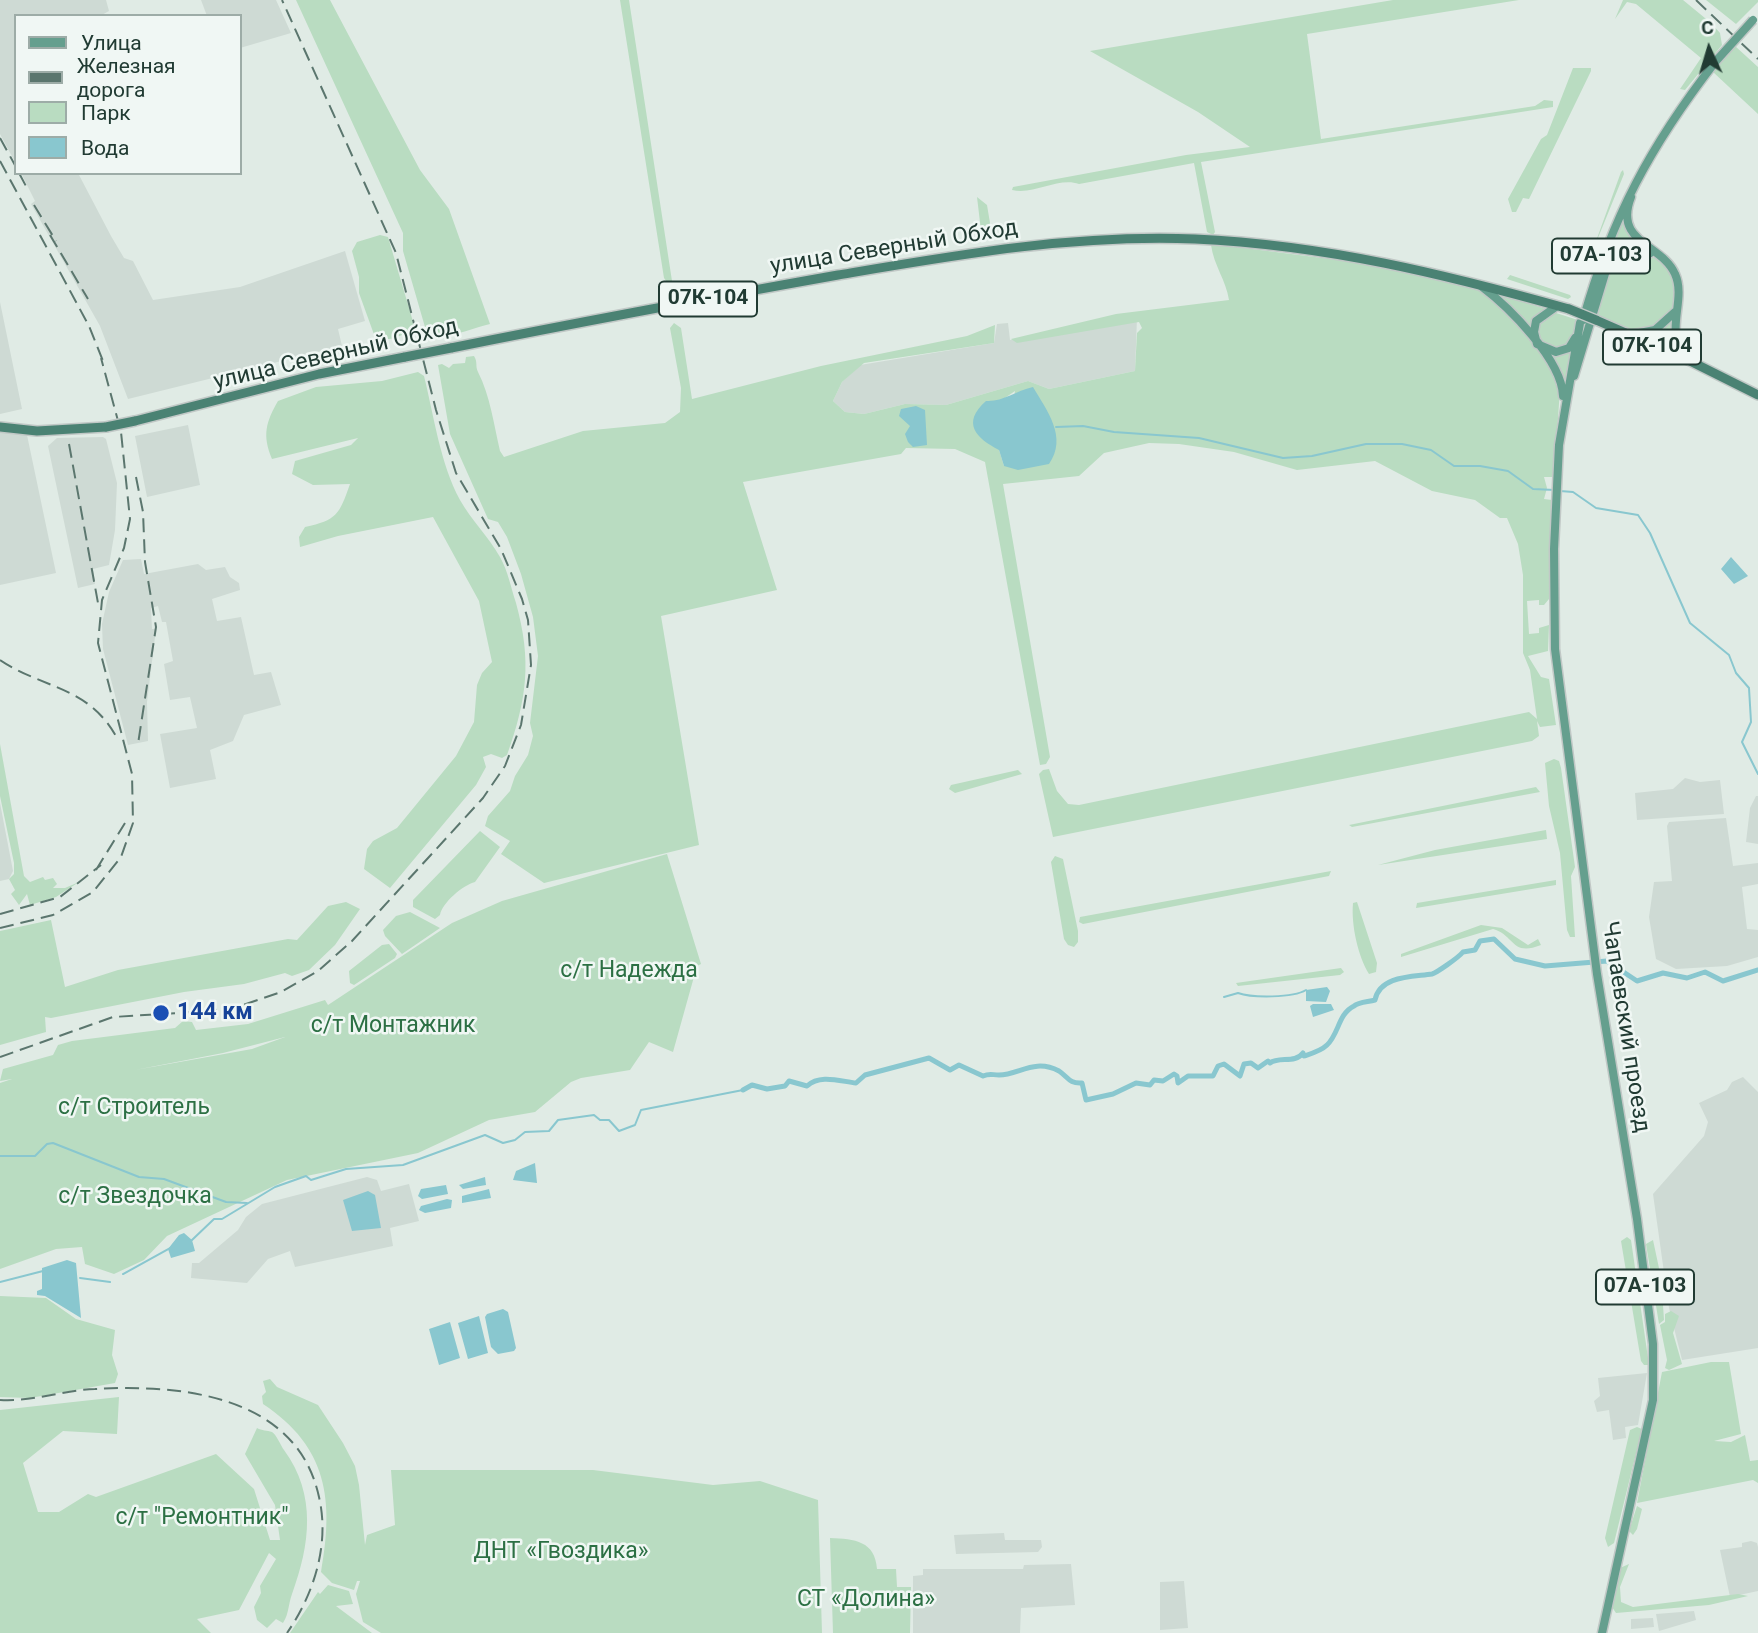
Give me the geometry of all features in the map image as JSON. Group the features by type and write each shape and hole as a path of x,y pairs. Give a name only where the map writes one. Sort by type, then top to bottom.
{"highway":[{"name":"улица Северный Обход","path":"0,427 37,431 106,427 319,374 405,357 823,278 1037,244 1163,239 1264,244 1379,260 1469,281 1489,289"},
{"name":"07К-104","path":"1489,289 1555,307 1629,335 1758,395"}],"main road":[{"name":"07А-103","path":"1580,323 1601,251 1635,176 1678,106 1756,18"},
{"name":"07А-103","path":"1557,480 1582,322 1602,253 1637,176 1662,135 1716,61"},
{"path":"1662,135 1634,190 1628,216 1630,228 1638,242 1662,258 1677,278 1675,327 1679,346 1687,356 1709,370"},
{"path":"1569,392 1607,267 1619,256 1635,251 1662,258"},
{"path":"1489,289 1537,344 1558,373 1563,386 1559,445"},
{"path":"1629,335 1648,333 1660,327 1677,306"},
{"path":"1555,307 1536,321 1534,332 1537,344 1552,352 1565,350 1574,340 1580,323"},
{"name":"Чапаевский проезд","path":"1580,323 1559,445 1553,606 1557,675 1593,948 1637,1219 1655,1372 1653,1400 1602,1633"}],"shaded area":[{"path":"0,0 106,0 109,11 104,14 14,14 14,160 0,134"},
{"path":"201,0 276,0 291,33 242,47 242,14 206,14"},
{"path":"22,175 79,175 124,258 133,261 153,300 240,287 345,251 365,321 338,329 342,346 128,399 100,326 31,204 35,201"},
{"path":"0,302 22,409 0,414"},
{"path":"1137,318 1135,371 1049,389 1028,381 946,405 905,404 864,414 845,412 833,401 842,382 860,365 994,343 997,324 1008,323 1010,340"},
{"path":"188,425 200,485 147,497 135,436"},
{"path":"0,431 27,435 56,573 0,585"},
{"path":"57,438 106,439 117,483 115,530 109,565 93,569 95,584 78,588 48,446"},
{"path":"141,559 144,574 198,564 206,570 225,567 230,577 239,583 240,590 212,599 217,621 241,617 254,675 271,672 281,705 244,715 233,741 210,750 216,779 170,788 160,734 197,728 190,697 170,700 164,664 173,661 166,622 162,622 158,606 151,608 152,629 156,629 147,702 148,741 128,745 103,649 102,624 109,592 123,560"},
{"path":"1685,778 1700,782 1720,780 1724,814 1637,820 1635,793 1673,789"},
{"path":"1756,796 1758,844 1746,842 1750,808"},
{"path":"0,803 13,871 9,879 0,881"},
{"path":"1726,818 1733,866 1758,863 1758,884 1742,887 1747,929 1758,930 1758,957 1727,966 1676,969 1656,959 1649,917 1654,882 1672,881 1667,826 1669,822"},
{"path":"1743,1077 1758,1092 1758,1348 1682,1360 1669,1308 1653,1194 1704,1136 1708,1122 1699,1103 1727,1090 1732,1082"},
{"path":"367,1177 377,1180 381,1191 409,1184 419,1221 390,1228 393,1246 295,1267 290,1251 268,1259 247,1283 191,1278 192,1263 199,1263 238,1230 246,1217 262,1204"},
{"path":"1647,1373 1638,1425 1625,1427 1626,1438 1613,1440 1609,1410 1597,1412 1594,1401 1600,1396 1598,1378"},
{"path":"1004,1533 1005,1540 1041,1540 1042,1547 1038,1552 956,1554 954,1535"},
{"path":"1742,1543 1757,1543 1758,1547 1758,1591 1730,1597 1720,1550 1742,1547"},
{"path":"1071,1564 1075,1605 1021,1608 1020,1633 913,1633 913,1576 923,1575 923,1569 1023,1569 1024,1565"},
{"path":"1184,1581 1188,1628 1160,1630 1160,1582"},
{"path":"1694,1611 1696,1620 1659,1631 1656,1614"},
{"path":"1653,1618 1654,1627 1631,1629 1631,1619"}],"green space":[{"path":"296,0 330,0 420,170 449,209 490,324 451,335 427,334 403,251 403,233"},
{"path":"620,0 629,0 672,281 669,285 664,278"},
{"path":"1393,0 1519,0 1307,34 1321,139 1535,106 1544,100 1553,101 1553,107 1201,162 1215,232 1213,235 1207,232 1194,163 1079,184 1071,182 1029,190 1012,190 1013,187 1186,155 1250,147 1198,112 1090,51"},
{"path":"1623,0 1683,0 1720,33 1722,45 1685,90 1680,89 1701,58 1636,4 1627,2 1615,19"},
{"path":"1706,0 1758,0 1758,2 1736,24"},
{"path":"1735,46 1758,67 1758,114 1713,72"},
{"path":"1573,68 1591,68 1591,71 1529,199 1523,198 1516,212 1512,212 1508,199 1541,139 1547,135"},
{"path":"1623,170 1624,174 1591,255 1621,172"},
{"path":"1630,193 1627,220 1648,250 1611,259 1572,379 1584,322"},
{"path":"977,197 987,205 991,229 987,238 982,239"},
{"path":"380,235 388,237 414,325 397,337 376,340 359,293 359,277 352,251 357,242"},
{"path":"1211,245 1377,265 1478,290 1518,324 1553,368 1560,389 1554,477 1544,477 1547,488 1544,499 1552,500 1549,599 1544,605 1539,605 1539,600 1527,601 1529,634 1539,633 1539,628 1549,625 1548,651 1528,656 1541,677 1549,679 1556,725 1540,727 1537,721 1539,736 1532,741 1053,837 1039,774 1043,770 1049,769 1057,791 1068,804 1079,805 1529,712 1537,719 1530,670 1523,653 1523,575 1518,544 1507,518 1500,518 1475,500 1432,491 1375,461 1297,470 1234,452 1179,444 1149,443 1104,453 1079,476 1003,484 1050,757 1046,764 1040,765 985,462 955,449 906,448 901,454 743,482 777,590 661,616 699,845 544,883 501,854 510,841 485,826 488,816 510,791 515,776 528,755 533,736 530,723 538,656 533,617 507,537 498,522 488,519 450,434 438,365 449,368 453,364 465,363 466,357 474,356 489,400 500,451 504,457 583,431 665,423 680,412 681,388 670,328 674,323 681,328 692,399 821,366 967,336 995,325 994,343 864,363 842,382 833,401 845,412 864,414 905,404 946,405 1028,381 1049,389 1135,371 1137,333 1142,328 1139,322 1017,343 1011,339 1116,314 1229,300","holes":["1015,391 1004,466 999,450 999,402"]},
{"path":"1627,254 1657,258 1668,269 1673,281 1674,309 1663,319 1644,328 1627,328 1593,315 1609,268"},
{"path":"1510,275 1571,297 1568,299 1507,279"},
{"path":"1496,293 1546,309 1535,318 1531,334"},
{"path":"1553,312 1578,320 1572,342 1560,350 1539,342 1537,323"},
{"path":"1672,319 1683,355 1641,337"},
{"path":"1574,344 1564,401 1545,353"},
{"path":"418,372 424,376 442,455 453,486 464,507 503,562 521,624 525,680 519,716 507,755 502,758 491,754 483,757 486,767 476,785 390,888 364,869 367,849 373,841 397,828 456,756 474,722 477,685 482,673 492,662 479,601 433,517 338,536 300,547 299,537 305,527 324,522 335,514 343,503 350,484 313,485 292,474 295,461 351,445 358,438 272,459 266,436 268,422 278,401 316,387 382,381"},
{"path":"0,744 24,876 30,882 43,877 45,880 53,878 57,884 53,888 65,888 79,882 56,897 30,905 27,894 19,905 11,894 15,890 9,879 14,874 14,863 0,796"},
{"path":"1554,759 1559,761 1561,768 1575,867 1571,876 1575,937 1570,937 1567,930 1560,853 1549,806 1545,763"},
{"path":"1018,770 1022,774 955,793 949,789 951,785"},
{"path":"1536,787 1540,792 1352,827 1349,825"},
{"path":"1546,830 1547,839 1378,865 1435,850"},
{"path":"480,831 500,847 475,882 454,895 435,919 413,907 413,900"},
{"path":"667,854 701,964 697,966 673,1052 649,1042 630,1070 571,1082 535,1112 489,1120 418,1153 287,1180 167,1236 144,1260 114,1274 85,1264 82,1247 56,1249 0,1269 0,1083 12,1079 0,1081 3,1069 53,1055 58,1045 72,1041 175,1028 183,1021 192,1022 196,1030 248,1024 325,1000 328,1005 452,923 502,901","holes":["285,1037 252,1049 135,1070 223,1053"]},
{"path":"1055,856 1063,859 1078,931 1078,942 1074,947 1068,945 1064,939 1051,862"},
{"path":"1331,871 1329,876 1083,924 1079,922 1080,917"},
{"path":"1556,880 1556,885 1416,908 1417,903"},
{"path":"346,902 360,909 335,945 309,970 292,976 285,973 244,984 45,1017 46,1032 0,1045 0,931 51,920 65,987 118,970 288,939 297,940 328,906"},
{"path":"1357,902 1377,963 1376,972 1369,974 1354,930 1353,903"},
{"path":"410,912 440,928 402,954 385,936 383,930 396,916"},
{"path":"1481,925 1502,928 1528,945 1538,939 1541,945 1531,948 1518,947 1493,929 1401,957 1401,954"},
{"path":"389,944 397,954 395,958 354,985 350,983 349,971 382,945"},
{"path":"1341,968 1344,972 1340,975 1238,986 1236,983"},
{"path":"1627,1237 1631,1240 1649,1365 1644,1365 1641,1361 1621,1241"},
{"path":"1653,1240 1666,1301 1663,1305 1664,1320 1659,1324 1646,1244"},
{"path":"0,1296 46,1298 76,1319 115,1330 112,1355 118,1374 115,1383 30,1398 0,1397"},
{"path":"1671,1311 1679,1316 1673,1333 1682,1364 1669,1370 1665,1368 1667,1360 1660,1325 1665,1322 1665,1314"},
{"path":"1711,1362 1729,1362 1741,1434 1714,1441 1731,1442 1745,1435 1750,1461 1758,1460 1758,1483 1753,1480 1637,1503 1662,1372"},
{"name":"ДНТ «Гвоздика»","path":"270,1379 277,1387 318,1405 343,1443 355,1466 365,1545 367,1535 395,1525 391,1470 593,1470 713,1485 760,1481 818,1500 822,1633 381,1633 363,1622 356,1594 360,1581 357,1581 354,1590 332,1583 321,1572 327,1522 326,1499 321,1478 313,1457 301,1438 263,1404 262,1396 266,1392 263,1381"},
{"name":"с/т \"Ремонтник\"","path":"119,1397 117,1434 63,1431 23,1463 38,1512 59,1512 88,1494 96,1497 216,1454 254,1489 270,1540 280,1540 275,1505 245,1454 257,1428 272,1432 295,1467 306,1502 303,1557 283,1623 276,1619 267,1628 257,1620 254,1607 261,1593 260,1586 276,1559 269,1553 239,1610 197,1619 211,1633 0,1633 0,1410"},
{"path":"1637,1427 1642,1429 1614,1543 1608,1547 1605,1538 1630,1430"},
{"path":"1637,1506 1642,1509 1633,1535 1629,1531"},
{"name":"СТ «Долина»","path":"830,1538 862,1543 872,1552 877,1569 896,1569 897,1587 911,1587 910,1633 833,1633"},
{"path":"1629,1564 1620,1587 1621,1602 1633,1607 1738,1594 1748,1596 1709,1605 1616,1613 1612,1607 1620,1568"},
{"path":"328,1585 349,1591 353,1604 336,1606 372,1633 290,1633 318,1592 320,1594"}],"water":[{"path":"1033,387 1053,424 1056,444 1049,464 1018,470 1004,466 999,450 978,435 974,429 974,416 986,401 998,400"},
{"path":"916,406 925,410 927,445 913,447 905,434 910,426 899,416 901,409"},
{"path":"1731,557 1748,576 1734,584 1721,569"},
{"path":"1327,987 1330,991 1326,1002 1306,1001 1306,990"},
{"path":"1331,1004 1334,1010 1313,1017 1310,1006"},
{"path":"535,1163 537,1183 513,1180 516,1171"},
{"path":"485,1177 486,1185 463,1189 459,1185"},
{"path":"446,1185 448,1194 422,1199 418,1196 421,1189"},
{"path":"489,1189 491,1198 462,1203 462,1196"},
{"path":"368,1191 375,1195 381,1228 352,1231 343,1200"},
{"path":"452,1200 451,1208 425,1213 419,1210 421,1206"},
{"path":"184,1233 192,1240 195,1251 171,1258 168,1249 179,1235"},
{"path":"67,1260 76,1263 81,1318 45,1296 37,1295 37,1291 42,1289 42,1268"},
{"path":"503,1309 508,1312 516,1348 514,1351 498,1354 491,1347 485,1317"},
{"path":"479,1316 488,1353 468,1359 458,1323"},
{"path":"450,1322 460,1358 439,1365 429,1329"}],"waterway":[{"path":"1056,427 1083,426 1114,432 1199,438 1283,458 1312,456 1366,444 1402,444 1431,450 1454,466 1480,466 1508,471 1533,489 1555,490"},
{"path":"1560,491 1573,492 1596,508 1638,515 1650,533 1690,623 1729,655 1736,673 1749,688 1751,722 1742,742 1758,774"},
{"path":"743,1090 752,1085 767,1089 785,1086 789,1081 807,1086 824,1079 856,1083 865,1075 929,1058 950,1070 959,1065 983,1076 1034,1067 1050,1067 1071,1081 1082,1083 1086,1100 1113,1094 1136,1083 1150,1085 1154,1080 1163,1081 1174,1074 1178,1083 1188,1076 1213,1076 1218,1066 1224,1064 1240,1076 1244,1064 1251,1063 1258,1068 1268,1061 1270,1063 1296,1058 1303,1053 1304,1056 1322,1049 1331,1040 1345,1014 1358,1004 1375,1000 1383,986 1407,977 1432,974 1463,952 1475,950 1480,941 1494,939 1515,959 1545,966 1607,961 1637,981 1663,973 1687,978 1705,972 1723,981 1758,970"},
{"path":"1224,997 1238,993 1282,996 1306,990"},
{"path":"192,1240 214,1219 222,1219 275,1187 306,1176 311,1180 346,1169 403,1165 485,1135 503,1143 515,1140 525,1132 549,1131 558,1120 594,1115 600,1120 609,1120 619,1131 635,1125 641,1110 743,1090"},
{"path":"0,1156 35,1156 47,1144 53,1143 139,1177 164,1179 226,1202 247,1203"},
{"path":"123,1274 170,1248"},
{"path":"0,1282 43,1271"},
{"path":"80,1278 110,1282"}],"railway":[{"path":"0,1057 113,1017 211,1011 246,1004 281,992 318,971 352,941 483,798 505,766 521,725 531,665 528,620 522,599 501,549 456,473 436,410 396,253 282,0"},
{"path":"1696,0 1758,59"},
{"path":"0,138 14,163"},
{"path":"0,161 89,326 105,366"},
{"path":"20,175 27,188"},
{"path":"34,205 56,241"},
{"path":"50,235 88,299"},
{"path":"0,928 53,915 93,892 121,857 133,823 132,774 98,643 102,600 124,548 130,519 121,432 101,358"},
{"path":"69,444 98,603"},
{"path":"136,477 143,512 145,562 156,627 138,744"},
{"path":"0,660 79,698 106,721 117,738"},
{"path":"96,870 125,823"},
{"path":"0,914 60,897 101,865"},
{"path":"0,1400 95,1389 163,1389 198,1394 231,1403 261,1417 287,1436 307,1463 319,1497 322,1515 321,1550 312,1585 287,1633"}],"place":[{"name":"144 км","path":"161,1013"}],"park label":[{"name":"с/т Надежда","path":"629,971"},
{"name":"с/т Монтажник","path":"393,1026"},
{"name":"с/т Строитель","path":"134,1108"},
{"name":"с/т Звездочка","path":"135,1197"}]}
